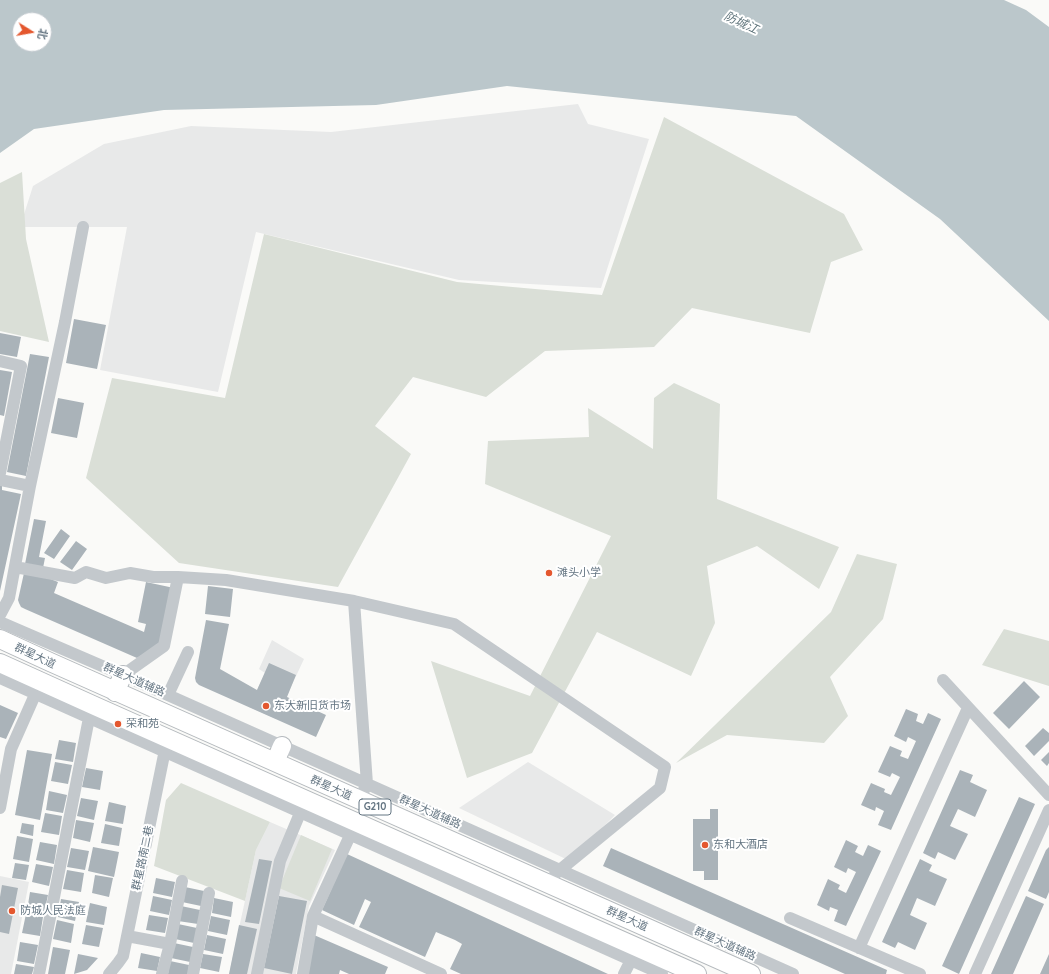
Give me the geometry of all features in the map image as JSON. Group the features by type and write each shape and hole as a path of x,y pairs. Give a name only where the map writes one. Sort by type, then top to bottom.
{"highway":[{"name":"群星大道","path":"0,639 115,692 751,974"},
{"path":"38,688 50,662"},
{"name":"群星大道","path":"0,663 38,688 634,954 698,974"},
{"path":"115,692 123,675"},
{"path":"275,762 282,746"}],"street":[{"path":"0,615 9,598 30,486 65,322 83,227"},
{"path":"0,362 20,366 5,422 0,473"},
{"path":"0,480 30,486"},
{"path":"15,567 75,578 86,572 106,578 130,572 152,576 226,580 354,601 454,624 665,767 660,788 545,882"},
{"path":"123,675 164,646 178,577"},
{"path":"354,601 367,784 360,800"},
{"name":"群星大道辅路","path":"0,622 123,675 793,974"},
{"path":"168,695 188,652"},
{"path":"0,678 38,688 11,749 0,808"},
{"path":"943,680 1048,791"},
{"path":"859,948 968,708"},
{"path":"39,974 92,712"},
{"name":"群星路南二巷","path":"109,974 123,956 166,745"},
{"path":"257,974 280,861 303,806"},
{"path":"975,974 1049,810"},
{"path":"303,974 313,916 353,828"},
{"path":"162,974 170,944 182,881"},
{"path":"193,974 209,893"},
{"path":"313,916 441,974"},
{"path":"790,918 859,948 901,970 920,974"},
{"path":"127,936 170,944"},
{"path":"624,974 634,954 662,974"}],"shaded area":[{"path":"578,104 588,124 649,139 601,288 459,280 256,232 218,392 100,370 127,227 20,227 33,186 104,144 191,126 331,132"},
{"path":"664,117 844,214 863,250 831,262 810,333 692,308 654,347 545,351 486,397 413,377 375,426 411,454 338,587 179,563 86,478 112,378 225,398 264,234 457,282 602,295"},
{"path":"22,172 26,239 49,342 0,331 0,183"},
{"path":"674,383 720,404 717,499 839,547 819,589 757,546 707,566 715,623 691,676 597,632 532,753 467,778 431,661 530,696 611,536 485,484 488,441 589,437 588,408 653,449 654,398"},
{"path":"857,554 897,564 883,619 830,677 848,716 824,743 727,735 676,763 831,612"},
{"path":"1004,629 1049,641 1049,686 982,665"},
{"path":"272,640 304,659 276,719 249,707 265,673 259,669"},
{"path":"528,762 615,815 570,861 459,808"},
{"path":"181,783 270,822 256,850 245,901 154,866 166,800"},
{"path":"270,822 335,850 309,906 296,974 229,974 256,850"},
{"path":"301,835 332,849 310,901 279,888"},
{"name":"防城人民法庭","path":"0,876 29,882 11,974 0,974"}],"water":[{"name":"防城江","path":"0,0 1004,0 1026,10 1049,27 1049,321 940,219 796,116 507,86 376,105 164,110 34,129 0,153"}],"building":[{"path":"74,319 106,325 97,369 66,363"},
{"path":"0,333 21,337 17,357 0,354"},
{"path":"30,354 49,357 26,476 7,472"},
{"path":"0,370 12,372 4,416 0,415"},
{"path":"58,398 84,403 77,438 51,433"},
{"path":"0,486 2,486 2,490 21,494 0,591"},
{"path":"34,519 46,521 39,557 45,558 43,568 25,564"},
{"path":"61,529 70,536 54,559 44,553"},
{"path":"76,541 87,549 72,570 60,562"},
{"path":"24,573 48,578 58,582 54,593 144,632 146,624 138,622 146,582 174,588 162,643 137,658 21,607 18,600"},
{"path":"208,586 233,589 230,617 205,614"},
{"path":"206,620 229,624 220,669 257,690 269,663 296,675 287,697 326,715 316,737 199,685 196,682 195,678"},
{"path":"1024,681 1040,697 1009,729 993,713"},
{"path":"0,705 18,713 6,739 0,737"},
{"path":"906,709 918,714 916,721 923,724 928,713 941,719 891,830 878,825 884,811 876,807 875,811 861,805 871,783 885,789 884,792 891,795 900,777 892,773 890,777 878,772 890,746 902,751 900,756 908,759 916,741 908,737 906,742 894,736"},
{"path":"1043,728 1049,733 1049,741 1034,756 1025,746"},
{"path":"59,740 76,743 73,762 55,759"},
{"path":"27,750 52,754 40,820 15,815"},
{"path":"1049,752 1049,763 1047,766 1041,760"},
{"path":"55,762 72,765 68,784 51,781"},
{"path":"86,768 103,771 100,790 82,787"},
{"path":"960,770 973,775 970,782 987,790 975,817 958,809 950,826 968,834 955,860 938,852 935,859 923,853"},
{"path":"49,791 67,795 63,813 46,810"},
{"path":"1019,797 1035,804 959,974 942,966"},
{"path":"81,798 98,801 94,820 77,816"},
{"path":"109,802 126,806 123,824 105,821"},
{"name":"东和大酒店","path":"710,809 718,809 718,880 704,880 704,871 693,871 693,819 710,819"},
{"path":"45,813 62,816 59,835 41,832"},
{"path":"76,820 94,823 90,842 73,838"},
{"path":"22,823 34,825 33,836 20,833"},
{"path":"105,824 122,828 119,846 101,843"},
{"path":"17,836 33,839 29,862 13,859"},
{"path":"846,840 858,846 855,852 863,856 868,845 881,851 846,926 834,921 838,910 830,907 829,911 817,905 828,879 840,885 838,889 846,893 856,872 848,868 846,873 834,867"},
{"path":"40,842 57,845 54,864 36,860"},
{"path":"93,847 119,852 114,877 88,871"},
{"path":"1049,847 1049,892 1046,899 1028,891 1046,850"},
{"path":"71,848 89,851 85,870 67,867"},
{"path":"611,848 887,970 886,974 845,974 603,866"},
{"path":"347,854 608,974 461,974 450,969 462,944 455,940 436,932 425,957 359,927 371,902 365,899 354,925 322,910"},
{"path":"259,859 272,861 259,924 245,922"},
{"path":"920,859 932,865 929,871 947,879 935,906 917,898 910,915 927,923 915,950 898,942 895,948 882,942"},
{"path":"15,863 29,865 26,880 12,878"},
{"path":"36,864 53,867 49,886 32,882"},
{"path":"67,870 84,873 81,892 63,889"},
{"path":"95,875 113,878 109,897 92,893"},
{"path":"156,878 175,882 172,897 153,893"},
{"path":"2,885 18,888 9,934 0,932 0,897"},
{"path":"185,887 204,891 201,906 182,902"},
{"path":"30,892 48,895 44,914 27,911"},
{"path":"153,896 172,900 169,915 150,911"},
{"path":"279,896 307,901 292,974 264,968"},
{"path":"1026,896 1044,904 1013,974 991,974"},
{"path":"214,898 233,902 231,917 212,913"},
{"path":"61,899 79,902 75,921 58,917"},
{"path":"90,903 107,907 104,925 86,922"},
{"path":"181,906 200,910 198,924 178,921"},
{"path":"26,914 43,917 40,936 22,933"},
{"path":"149,915 168,918 165,933 146,930"},
{"path":"211,916 230,920 227,935 208,931"},
{"path":"57,920 74,924 71,943 53,939"},
{"path":"178,924 197,928 194,943 175,939"},
{"path":"86,925 103,928 99,947 82,944"},
{"path":"239,925 257,929 247,974 229,974"},
{"path":"207,935 226,939 223,954 204,950"},
{"path":"314,935 388,967 385,974 349,974 340,970 339,974 308,974"},
{"path":"20,942 38,945 34,964 17,961"},
{"path":"174,943 193,947 190,962 171,958"},
{"path":"53,947 70,950 65,974 48,974"},
{"path":"141,953 160,957 157,971 138,968"},
{"path":"78,954 98,958 87,970 74,974"},
{"path":"203,954 222,957 219,972 200,968"},
{"path":"1049,954 1049,974 1040,974"},
{"path":"170,961 189,965 188,974 168,974"},
{"path":"16,964 34,967 32,974 14,974"}],"place":[{"name":"滩头小学","path":"549,573"},
{"name":"东大新旧货市场","path":"266,706"},
{"name":"荣和苑","path":"118,724"},
{"name":"东和大酒店","path":"705,845"},
{"name":"防城人民法庭","path":"12,911"}]}
